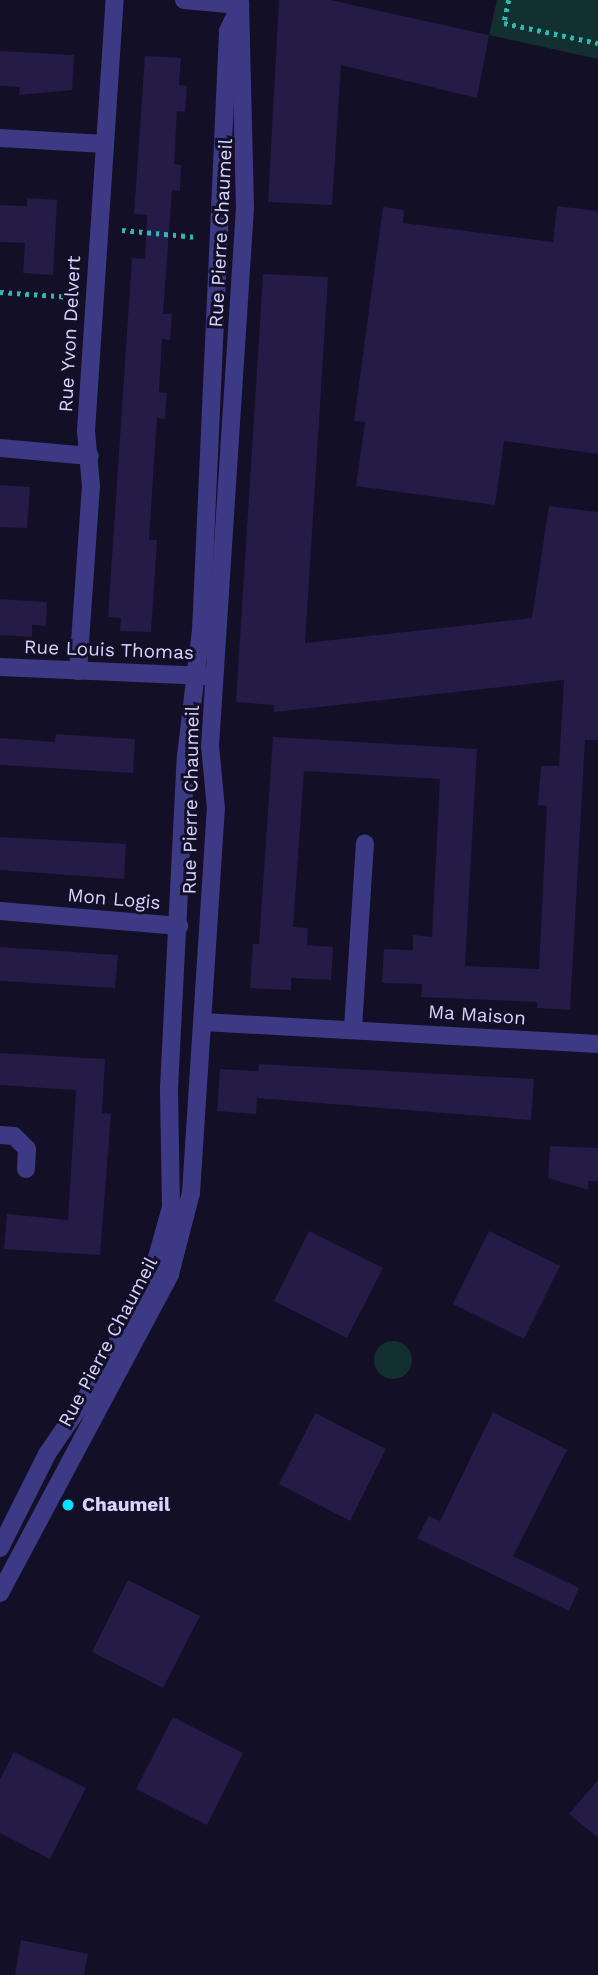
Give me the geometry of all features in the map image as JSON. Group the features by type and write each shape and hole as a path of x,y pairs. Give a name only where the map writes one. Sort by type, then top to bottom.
{"street":[{"name":"Rue Yvon Delvert","path":"78,671 90,456 97,228 115,0"},
{"path":"184,0 240,3"},
{"name":"Rue Pierre Chaumeil","path":"0,1548 47,1454 100,1377 162,1244 171,1207 175,989 223,241 228,31 240,3"},
{"name":"Rue Pierre Chaumeil","path":"0,1593 174,1261 191,1193 211,892 216,676 245,208 240,3"},
{"path":"0,138 105,144"},
{"path":"0,448 90,456"},
{"name":"Rue Louis Thomas","path":"0,667 216,676"},
{"path":"353,1028 365,843"},
{"name":"Mon Logis","path":"0,911 179,926 211,892"},
{"path":"175,989 203,1022"},
{"name":"Ma Maison","path":"203,1022 353,1028 598,1044"},
{"path":"0,1135 14,1136 27,1149 26,1169"}],"path":[{"path":"509,0 504,23 598,43"},
{"path":"97,228 223,241"},
{"path":"0,292 94,299"}],"green space":[{"path":"497,0 598,0 598,59 489,35"},
{"path":"393,1341 407,1346 412,1360 407,1374 393,1379 379,1374 374,1360 379,1346"}],"building":[{"path":"279,0 330,0 489,35 477,98 341,65 332,205 268,202"},
{"path":"0,51 74,55 72,90 19,95 20,87 0,86"},
{"path":"145,56 181,58 179,85 187,86 185,112 177,111 174,164 181,165 180,191 172,190 163,314 172,314 170,340 162,339 159,392 167,393 165,419 157,418 153,477 149,540 157,540 151,632 120,631 121,618 108,617 132,258 145,259 147,215 134,214"},
{"path":"27,198 57,200 53,275 23,273 25,243 0,242 0,205 27,206"},
{"path":"557,206 598,211 598,454 504,441 495,505 356,486 365,422 354,421 383,207 404,210 403,223 553,242"},
{"path":"263,274 328,277 305,643 532,618 549,506 598,512 598,740 585,740 570,1010 537,1008 537,1002 421,997 422,984 382,983 384,949 413,950 413,935 432,937 440,779 304,771 293,927 308,928 307,945 333,947 331,980 291,978 291,990 250,988 253,944 259,944 273,737 477,749 465,966 539,969 547,806 538,805 541,766 559,766 564,680 274,712 274,705 236,702"},
{"path":"0,485 30,487 27,528 0,527"},
{"path":"0,599 47,602 46,626 32,625 32,637 0,635"},
{"path":"56,734 135,739 133,773 0,765 0,738 55,742"},
{"path":"0,837 126,844 124,879 0,870"},
{"path":"0,947 118,955 115,988 0,981"},
{"path":"0,1053 105,1059 102,1113 111,1114 100,1255 4,1249 7,1214 68,1220 76,1090 0,1085"},
{"path":"259,1064 534,1079 531,1120 257,1098 256,1114 217,1111 220,1069 258,1071"},
{"path":"550,1146 598,1148 598,1181 588,1181 588,1190 548,1178"},
{"path":"309,1231 383,1268 347,1338 274,1301"},
{"path":"489,1231 560,1266 524,1339 453,1304"},
{"path":"493,1412 567,1450 513,1556 579,1588 569,1611 417,1538 429,1516 440,1521"},
{"path":"315,1413 386,1449 350,1521 279,1484"},
{"path":"128,1580 200,1616 163,1688 92,1652"},
{"path":"173,1717 243,1753 207,1825 136,1789"},
{"path":"14,1752 86,1788 50,1859 0,1833 0,1779"},
{"path":"598,1780 598,1838 569,1814"},
{"path":"21,1940 88,1954 84,1975 15,1975"}],"place":[{"name":"Chaumeil","path":"68,1505"}]}
